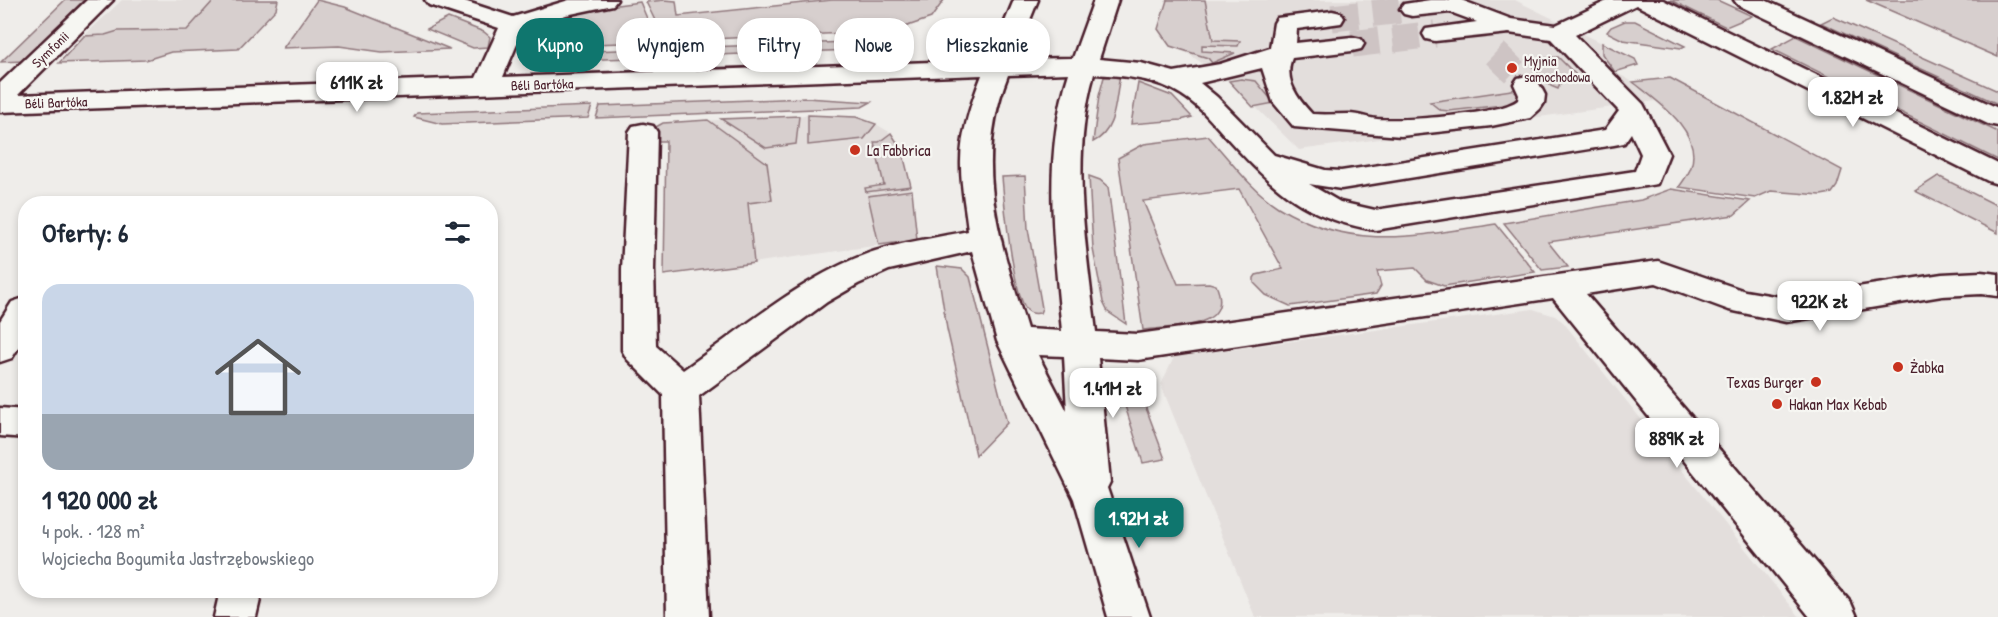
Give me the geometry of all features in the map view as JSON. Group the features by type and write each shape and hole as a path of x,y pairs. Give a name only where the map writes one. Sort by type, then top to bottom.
{"street":[{"name":"Symfonii","path":"0,98 101,0"},
{"path":"436,0 513,25 560,9 605,0"},
{"path":"1018,18 1026,0"},
{"path":"1093,499 1080,344 1071,277 1068,189 1070,126 1083,66 1106,0"},
{"path":"1412,9 1446,3 1509,26 1559,33 1628,0"},
{"path":"1644,0 1998,175"},
{"path":"1746,0 1998,118"},
{"path":"1332,18 1286,12 1282,52 1275,68 1277,80 1287,102 1304,121 1352,122 1374,128 1401,128 1491,118 1520,112 1531,103 1532,95 1527,84"},
{"path":"486,86 513,25"},
{"path":"1495,52 1478,41 1444,33 1509,26"},
{"path":"1260,157 1301,174 1322,179 1341,180 1614,137 1633,110 1559,33"},
{"path":"1172,80 1229,70 1282,52 1352,44"},
{"name":"Béli Bartóka","path":"1050,67 1135,69 1172,80 1201,95 1283,180 1308,199 1344,215 1375,220 1647,178 1655,154 1633,110"},
{"name":"Béli Bartóka","path":"0,104 926,71"},
{"path":"996,72 982,111 975,165 984,238 1014,341 1093,499 1129,617"},
{"path":"643,132 638,270 639,350 681,390 688,617"},
{"path":"681,390 815,294 847,276 880,261 984,238"},
{"path":"1014,341 1138,347 1658,272 1741,302 1786,310 1942,285 1981,283 1998,285"},
{"path":"1561,286 1836,617"},
{"path":"0,349 12,311"},
{"path":"0,422 18,423"},
{"path":"235,617 239,598"}],"shaded area":[{"path":"65,0 84,0 23,61 1,62"},
{"path":"122,0 214,0 187,30 118,31 105,35 84,36"},
{"path":"214,0 278,0 276,9 238,49 171,52 146,60 59,63 84,36 105,35 118,31 187,30"},
{"path":"317,0 345,7 450,49 382,52 339,46 283,48"},
{"path":"832,0 944,0 931,18 914,24 914,18 834,18 834,34 822,34 822,18 737,18 737,38 725,38 725,18 654,18 646,2 676,1 678,16"},
{"path":"1167,0 1515,0 1602,43 1600,46 1608,65 1656,101 1299,150 1229,81 1187,53 1170,46 1158,29"},
{"path":"1167,0 1205,0 1213,40 1240,41 1238,46 1202,45 1202,51 1235,53 1212,63 1208,58 1170,46 1158,29"},
{"path":"1670,0 1717,0 1752,16 1726,27"},
{"path":"1866,0 1998,0 1998,57"},
{"path":"640,2 647,18 616,18 616,43 604,44 604,18 552,18 580,11"},
{"path":"1833,17 1998,91 1998,104 1821,23"},
{"path":"448,18 484,32 490,37 488,47 473,48 427,29"},
{"path":"1625,21 1635,21 1685,46 1681,48 1623,40 1607,32 1611,27"},
{"path":"1796,36 1998,132 1998,160 1772,49"},
{"path":"822,43 834,43 834,51 822,51"},
{"path":"1602,43 1635,59 1638,65 1615,72 1602,54"},
{"path":"725,46 737,46 737,54 725,55"},
{"path":"616,50 616,59 604,59 604,51"},
{"path":"1558,57 1577,76 1562,78 1558,89 1551,86 1526,60"},
{"path":"1120,76 1111,122 1101,137 1093,142 1104,77"},
{"path":"1670,78 1842,170 1837,186 1832,193 1821,195 1771,191 1755,198 1679,187 1691,167 1693,154 1690,141 1676,118 1633,82"},
{"path":"1241,79 1256,81 1274,103 1253,107 1229,81"},
{"path":"1138,83 1172,96 1192,117 1131,124"},
{"path":"1518,89 1521,94 1512,104 1449,111 1440,110 1430,102"},
{"path":"806,98 871,102 862,107 596,118 600,106"},
{"path":"592,106 588,118 442,124 414,117 417,113"},
{"path":"808,115 856,117 876,124 891,133 902,150 911,186 917,240 664,275 666,141 653,141 663,123"},
{"path":"808,115 856,117 876,124 864,139 808,145"},
{"path":"799,116 796,144 766,148 721,119"},
{"path":"708,120 767,163 772,200 748,203 754,263 664,275 666,141 653,141 654,128 663,123"},
{"path":"891,133 902,150 911,186 866,192 865,188 884,185 874,142 879,142"},
{"path":"1208,136 1241,174 1268,200 1305,221 1332,230 1385,237 1439,233 1496,224 1535,272 1444,286 1427,280 1415,268 1377,271 1381,286 1376,294 1290,306 1266,295 1254,283 1256,275 1283,269 1239,189 1143,201 1178,284 1209,283 1216,285 1220,300 1217,310 1209,318 1198,323 1143,330 1118,158 1144,144"},
{"path":"1025,176 1028,229 1042,308 1040,313 1036,314 1027,310 1017,286 1002,177"},
{"path":"1089,176 1100,180 1108,187 1126,324 1108,312 1103,302 1093,249"},
{"path":"1938,176 1998,206 1998,233 1915,191"},
{"path":"1671,189 1750,201 1734,215 1548,242 1568,267 1542,270 1504,223 1641,200"},
{"path":"912,190 917,240 879,245 868,196"},
{"path":"937,266 962,269 970,277 1007,423 976,455 947,329"},
{"path":"1533,309 1555,316 1563,322 1800,617 1255,617 1161,385 1174,357"},
{"path":"1133,373 1165,459 1143,463 1120,390"}],"tunnel":[{"path":"1332,18 1412,9"},
{"path":"1352,44 1435,34"},
{"path":"1495,53 1527,84"}],"place":[{"name":"Myjnia samochodowa","path":"1512,68"},
{"name":"La Fabbrica","path":"855,150"},
{"name":"Żabka","path":"1898,367"},
{"name":"Texas Burger","path":"1816,382"},
{"name":"Hakan Max Kebab","path":"1777,404"}]}
